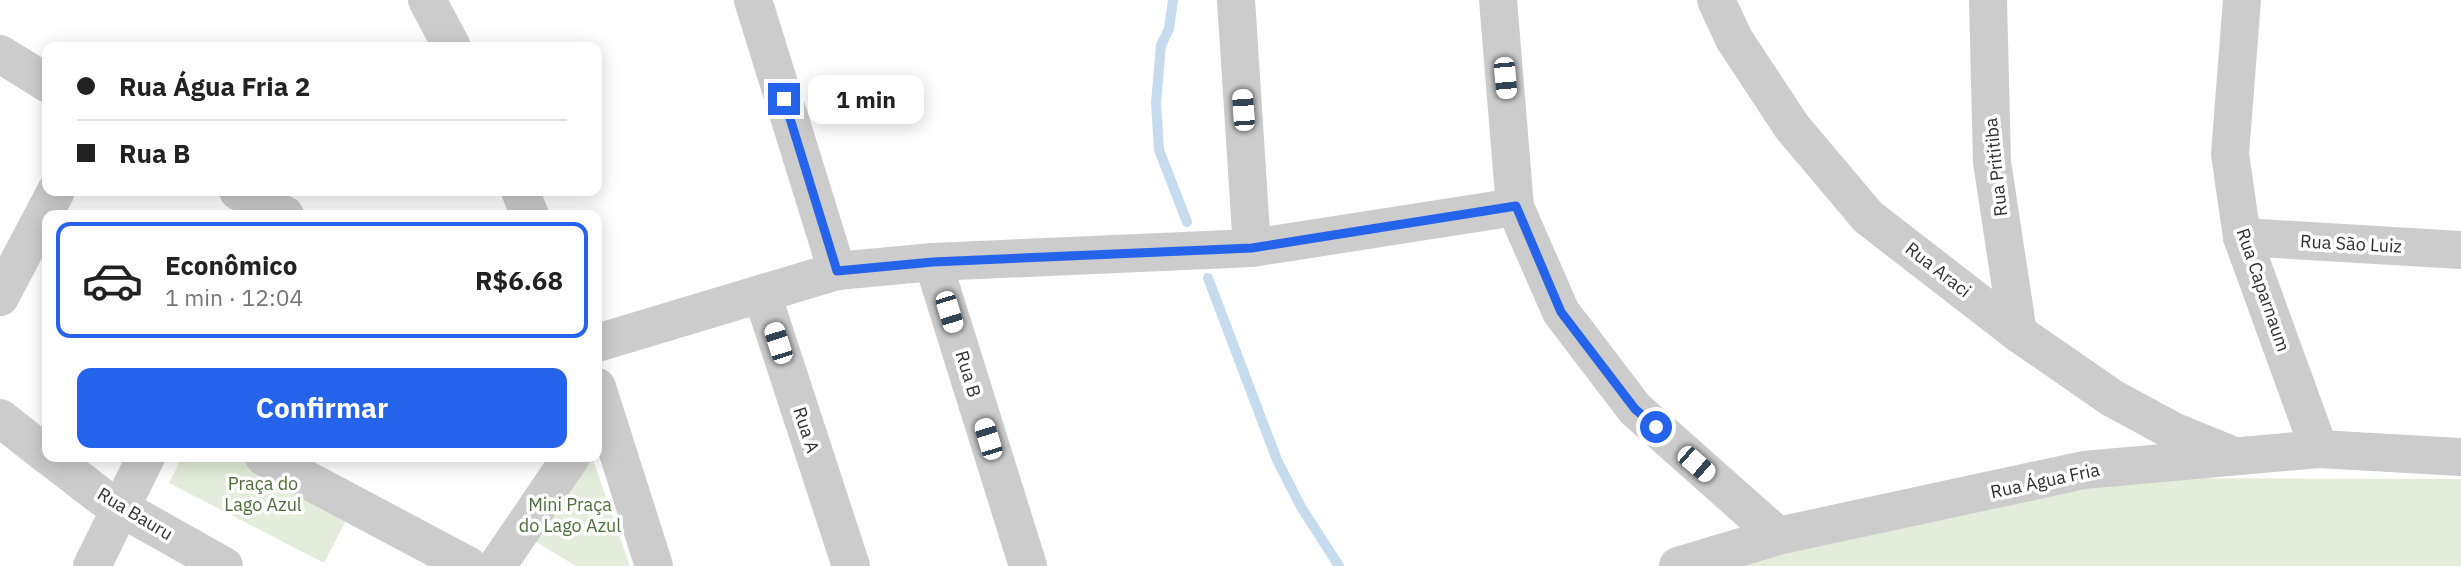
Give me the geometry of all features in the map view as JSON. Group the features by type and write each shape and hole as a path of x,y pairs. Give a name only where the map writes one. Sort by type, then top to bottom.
{"street":[{"path":"427,0 449,42"},
{"path":"753,0 837,271"},
{"path":"1236,0 1252,248"},
{"path":"1499,0 1516,206 1561,312 1635,409 1779,536"},
{"name":"Rua Araci","path":"1716,0 1734,39 1792,127 1868,217 2018,333 2112,398 2173,431 2235,456"},
{"name":"Rua Prititiba","path":"1988,0 1992,162 2018,333"},
{"name":"Rua Caparnaum","path":"2242,0 2231,154 2242,237 2319,449"},
{"path":"0,54 42,80"},
{"path":"602,342 837,271 933,262 1252,248 1516,206"},
{"path":"0,297 42,218"},
{"name":"Rua São Luiz","path":"2242,237 2461,250"},
{"name":"Rua B","path":"933,262 1028,566"},
{"name":"Rua A","path":"762,294 850,566"},
{"path":"602,413 654,566"},
{"name":"Rua Bauru","path":"0,418 42,451"},
{"name":"Rua Água Fria","path":"1678,566 1779,536 2084,470 2319,449 2461,457"},
{"name":"Rua Bauru","path":"57,462 103,498 224,566"},
{"path":"92,566 144,462"},
{"path":"273,462 469,566"},
{"path":"497,566 568,462"}],"green space":[{"name":"Praça do Lago Azul","path":"180,462 273,462 354,505 324,563 169,483"},
{"name":"Mini Praça do Lago Azul","path":"555,462 594,462 630,566 576,566 516,530"},
{"path":"2124,478 2461,479 2461,566 1724,566"}],"waterway":[{"path":"1173,0 1169,29 1161,45 1156,103 1159,150 1187,222"},
{"path":"1208,278 1277,460 1301,507 1339,566"}],"route":[{"path":"784,99 837,271 933,262 1252,248 1516,206 1561,312 1635,409 1656,427"}]}
